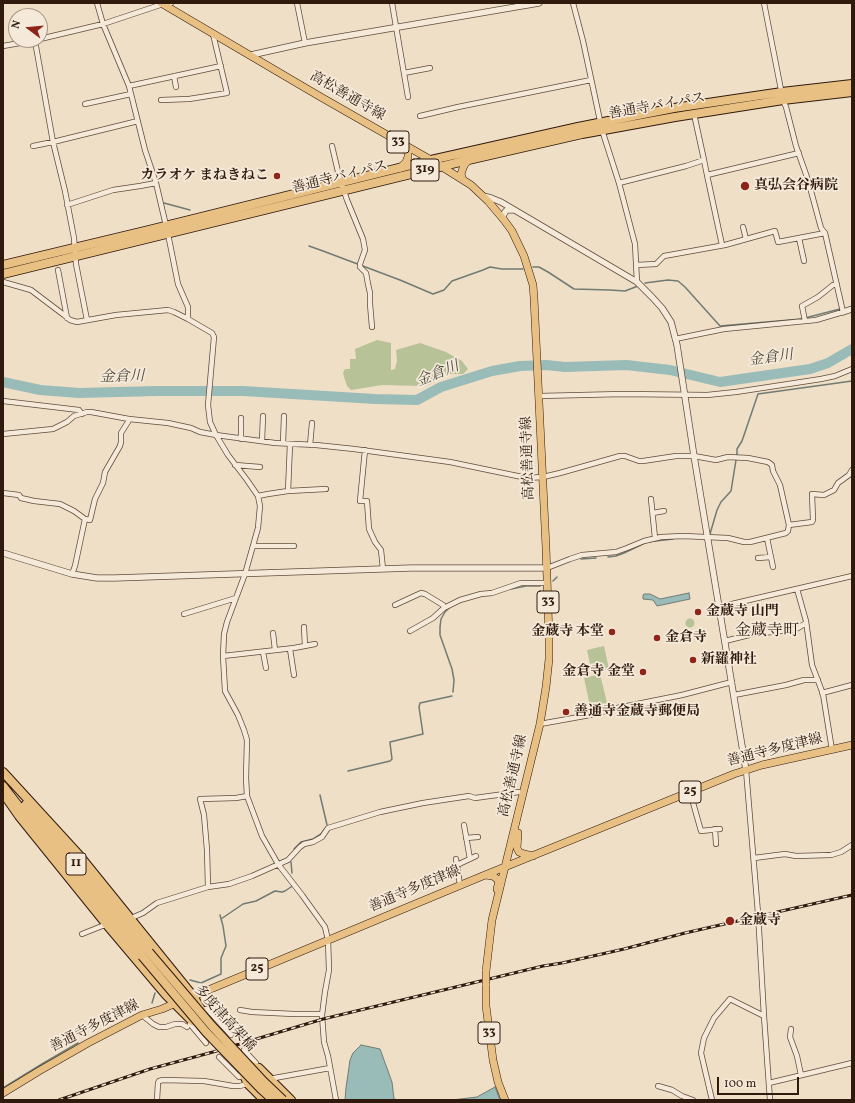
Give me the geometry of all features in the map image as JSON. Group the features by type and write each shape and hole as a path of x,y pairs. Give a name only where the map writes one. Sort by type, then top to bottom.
{"highway":[{"name":"善通寺バイパス","path":"343,186 431,160 601,126 694,114 782,96 852,84"},
{"name":"善通寺バイパス","path":"3,265 75,252 343,186 441,166 674,108 782,96 852,92"},
{"name":"善通寺バイパス","path":"3,274 75,252"},
{"path":"3,772 79,855 129,919 193,996 202,1009 203,1022 189,1024 174,1003 19,816 3,793"},
{"name":"11","path":"3,776 145,954"},
{"name":"11","path":"3,786 145,954"},
{"name":"多度津高架橋","path":"145,954 206,1032 273,1100"},
{"name":"多度津高架橋","path":"145,954 264,1082 283,1100"},
{"path":"264,1100 247,1080 242,1071 240,1061 259,1068 291,1100"}],"main road":[{"name":"高松善通寺線","path":"162,4 431,160 471,185 504,220 512,231 524,256 533,285 547,568 549,659 540,724 492,920 486,971 486,1006 490,1040 498,1082 505,1100"},
{"path":"400,168 406,162 408,157 408,153 404,145"},
{"path":"463,180 461,174 463,168 470,159"},
{"name":"善通寺多度津線","path":"3,1093 45,1067 142,1015 162,1009 460,885 734,774 781,761 852,745"},
{"path":"520,808 521,816 517,848 519,852 533,856"},
{"path":"509,854 512,860 519,861"},
{"path":"485,875 493,876 499,881 492,910 492,920"}],"street":[{"path":"97,3 103,24 129,86 145,150 156,183 178,284 188,307 188,319"},
{"path":"48,37 103,24 162,4 171,3"},
{"path":"297,3 306,43"},
{"path":"392,3 408,97"},
{"path":"250,55 306,43 539,3"},
{"path":"573,3 601,126 619,183 635,244 637,282"},
{"path":"764,3 782,96 821,228 825,233 843,312"},
{"path":"161,100 189,99 228,93 213,34"},
{"path":"38,48 53,142 68,205 87,320"},
{"path":"129,86 221,66"},
{"path":"404,73 430,68"},
{"path":"174,76 176,86"},
{"path":"420,116 591,80"},
{"path":"85,104 131,94"},
{"path":"694,114 722,245"},
{"path":"33,146 138,121"},
{"path":"332,146 339,176 363,239 365,250 360,266 365,271 370,293 372,327"},
{"path":"707,175 799,152"},
{"path":"619,183 704,160"},
{"path":"68,205 113,190 156,183"},
{"path":"483,196 491,198 514,210 637,282 662,308 671,322 746,770 758,912 770,1100"},
{"path":"504,220 505,212 507,210 514,210"},
{"path":"743,227 746,239"},
{"path":"636,266 656,264 664,256 722,245 775,231 778,242 825,233"},
{"path":"799,238 804,261"},
{"path":"58,270 67,318"},
{"path":"3,282 31,290 67,318 77,322 168,310 188,319 212,333 214,337 208,405 210,422 216,436 228,455 258,496 260,506 258,528 245,574 225,628 223,656 225,691 240,720 247,740 247,796 262,836 278,864 302,894 325,927 328,940 329,970 322,1014 324,1042 336,1100"},
{"path":"805,319 802,306 837,284"},
{"path":"675,339 724,329 805,319 816,320 852,309"},
{"path":"539,395 707,395 821,380 852,369"},
{"path":"3,401 80,410 82,414"},
{"path":"3,434 53,429 67,422 74,416 91,412 168,423 216,436 365,450 450,462 527,478 543,477 560,473 620,456 625,456 639,461 656,460 676,456 694,456 716,460 728,457 748,458 768,462 772,465 773,471 780,485 789,526 786,533 750,542 728,538 707,537 683,536 655,538 616,552 582,556 547,568 383,569 97,578 72,574 3,553"},
{"path":"262,441 263,416"},
{"path":"283,443 284,416"},
{"path":"3,493 19,495 21,498 60,504 74,511 85,519 90,520 95,499 103,483 105,472 120,446 121,433 129,418"},
{"path":"241,418 241,439"},
{"path":"310,444 312,423"},
{"path":"288,491 290,444"},
{"path":"365,450 360,501 367,501 369,529 375,542 381,550 383,569"},
{"path":"235,465 260,467"},
{"path":"789,526 812,522 812,494 824,495 834,490 838,483 849,475 852,470"},
{"path":"258,496 288,491 326,490"},
{"path":"651,499 655,538"},
{"path":"653,513 664,511"},
{"path":"72,574 85,519"},
{"path":"767,538 773,567"},
{"path":"253,546 294,546"},
{"path":"758,558 771,557"},
{"path":"719,607 852,576"},
{"path":"410,631 433,618 444,608 469,597 492,593 521,583 547,583"},
{"path":"797,589 806,623 812,665 822,693 832,750"},
{"path":"395,605 421,593 443,605 444,608"},
{"path":"184,614 236,598"},
{"path":"725,641 753,634 791,630 806,623"},
{"path":"304,627 305,646"},
{"path":"273,633 275,650"},
{"path":"223,656 290,649 315,644"},
{"path":"290,649 294,674"},
{"path":"263,652 266,668"},
{"path":"734,695 804,680 818,680"},
{"path":"540,724 590,716 617,708 682,695 732,682"},
{"path":"822,693 852,685"},
{"path":"129,919 143,913 157,904 208,887 229,884 252,876 288,860 300,846 313,842 322,837 328,828 380,812 423,803 469,796 475,798 520,792"},
{"path":"690,792 696,820 701,831 717,829 716,844"},
{"path":"208,887 204,815 200,799 236,798 247,796"},
{"path":"464,825 470,859"},
{"path":"466,838 478,837"},
{"path":"754,858 785,854 796,856 831,856 852,845"},
{"path":"457,864 476,856"},
{"path":"456,859 460,885"},
{"path":"82,934 108,925"},
{"path":"710,1099 701,1053 704,1038 714,1018 730,999 764,1016"},
{"path":"189,1024 202,1009 207,1009 232,1035"},
{"path":"240,1010 252,1012 322,1014"},
{"path":"142,1015 159,1027 166,1027 175,1024 190,1024 206,1043"},
{"path":"791,1029 790,1037 797,1056 801,1075"},
{"path":"157,1100 158,1083 159,1081 163,1080 204,1081 240,1086 247,1080 256,1068 256,1063 244,1050"},
{"path":"219,1057 239,1077 247,1080 330,1068"},
{"path":"769,1083 852,1063"},
{"path":"658,1086 672,1090 693,1100"}],"green space":[{"path":"377,340 391,343 391,370 395,369 397,361 396,350 420,343 446,352 462,361 468,369 463,374 449,374 429,385 382,385 351,390 347,386 343,373 345,369 350,369 350,359 356,359 355,349"},
{"path":"690,618 695,623 690,628 685,623"},
{"path":"604,646 609,669 592,673 587,650"},
{"path":"600,674 608,707 591,711 584,678"}],"water":[{"path":"689,593 690,599 657,606 653,600 643,599 644,594 650,594 660,599"},
{"path":"361,1045 380,1049 392,1082 394,1099 399,1100 345,1100 350,1060 353,1053"},
{"path":"495,1087 500,1100 452,1100 477,1097"}],"waterway":[{"path":"164,203 190,210"},
{"path":"309,246 433,294 444,290 452,281 490,267 502,269 523,269"},
{"path":"533,267 539,267 574,289 625,291 638,286"},
{"path":"645,283 668,280 678,281 720,326 801,319 840,309"},
{"name":"金倉川","path":"3,382 40,390 79,393 243,391 417,400 441,387 492,371 520,366 546,365 565,367 626,365 670,370 720,382 810,369 828,363 852,349"},
{"path":"737,455 737,449 742,441 758,394 852,381"},
{"path":"710,534 717,510 721,502 731,491 736,460"},
{"path":"679,538 687,538"},
{"path":"608,557 624,553 647,542 673,539"},
{"path":"581,559 596,558"},
{"path":"553,581 557,577"},
{"path":"511,589 526,586 540,586"},
{"path":"450,607 441,619 440,635 452,669 454,680 453,692"},
{"path":"348,771 390,761 392,759 390,742 423,734 419,707 420,703 452,696"},
{"path":"320,795 327,825"},
{"path":"294,849 301,842 313,839 324,830"},
{"path":"291,862 292,873"},
{"path":"221,919 243,904 256,901 275,891 285,891 294,885"},
{"path":"190,980 201,983 221,974 221,958 226,946 220,915"},
{"path":"152,1003 155,993"},
{"path":"3,1088 78,1043"}],"railway":[{"path":"59,1100 150,1069 323,1019 543,966 624,949 685,933 852,895"}],"place":[{"name":"カラオケ まねきねこ","path":"277,176"},
{"name":"真弘会谷病院","path":"745,186"},
{"name":"金蔵寺 山門","path":"698,612"},
{"name":"金蔵寺 本堂","path":"612,632"},
{"name":"金倉寺","path":"657,638"},
{"name":"新羅神社","path":"693,660"},
{"name":"金倉寺 金堂","path":"643,672"},
{"name":"善通寺金蔵寺郵便局","path":"566,712"},
{"name":"金蔵寺","path":"730,921"}],"district":[{"name":"金蔵寺町","path":"767,632"}]}
